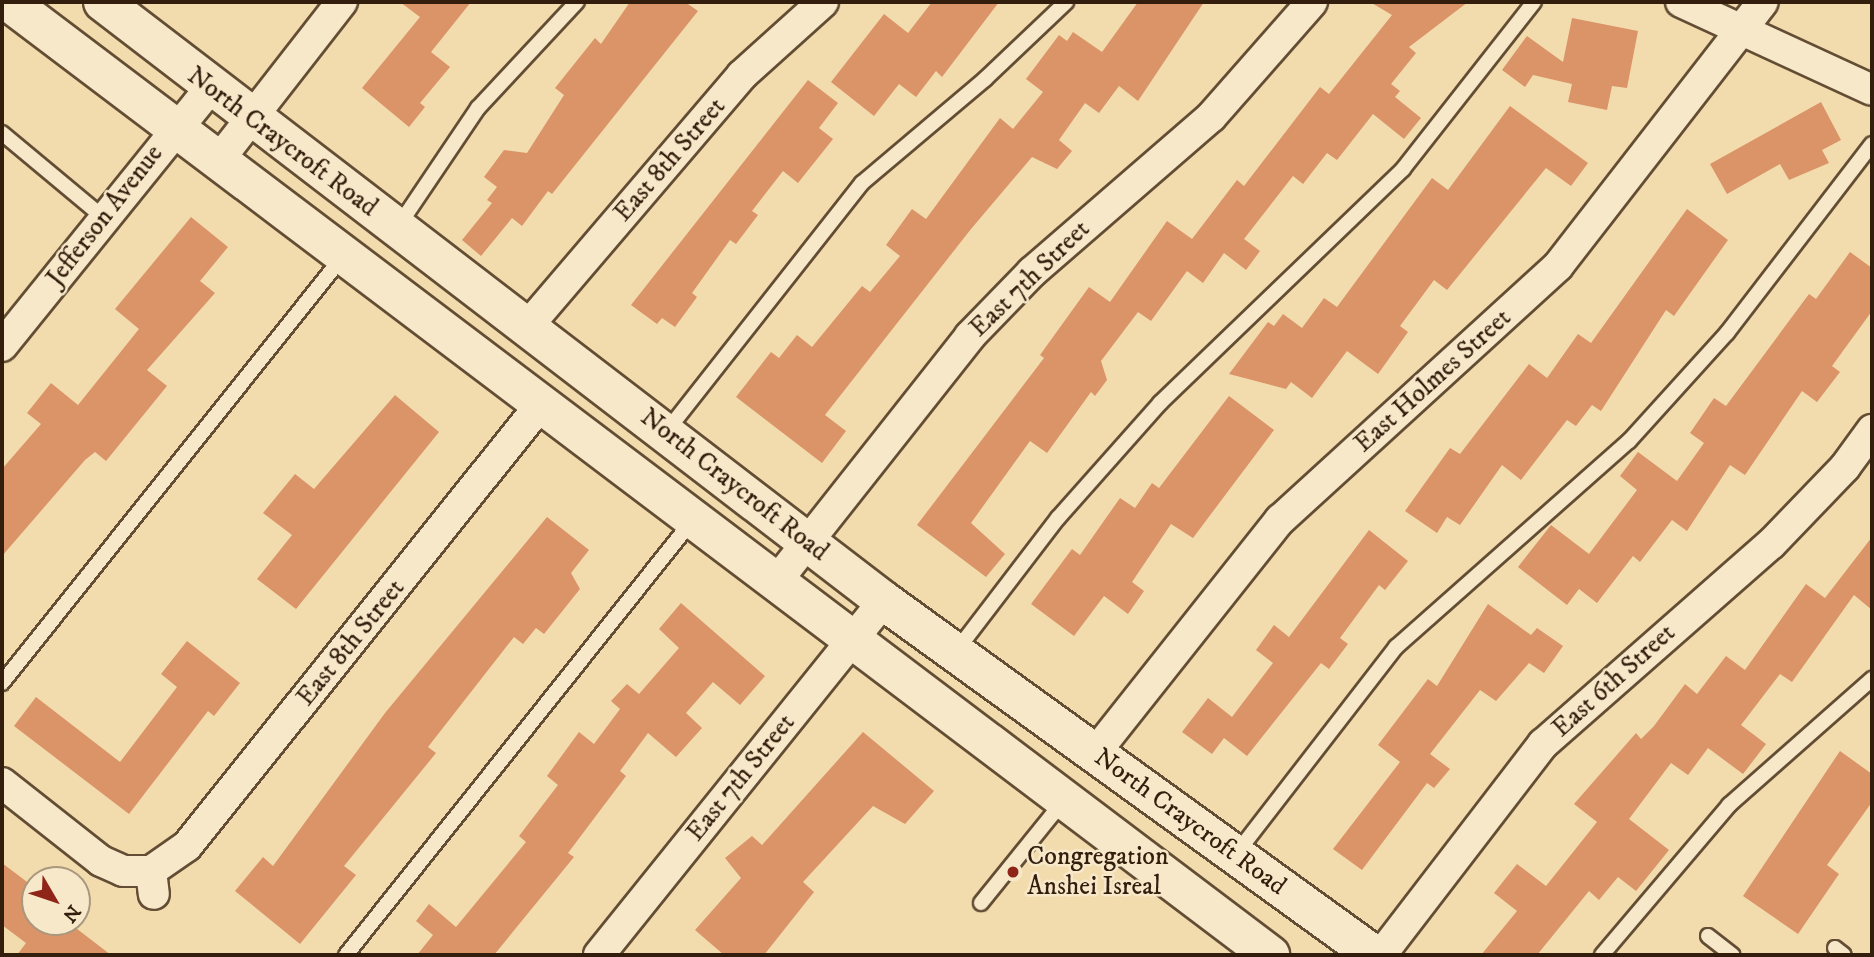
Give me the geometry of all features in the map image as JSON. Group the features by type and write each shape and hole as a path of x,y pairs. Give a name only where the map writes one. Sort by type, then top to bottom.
{"main road":[{"name":"North Craycroft Road","path":"9,2 1270,955"},
{"name":"North Craycroft Road","path":"106,3 251,120 527,327 884,601 1374,955"}],"street":[{"path":"218,161 342,2"},
{"name":"East 8th Street","path":"527,327 742,75 822,2"},
{"name":"East 7th Street","path":"776,582 970,336 1032,272 1211,117 1312,2"},
{"path":"1681,2 1872,90"},
{"name":"East Holmes Street","path":"1095,753 1280,520 1558,266 1763,2"},
{"name":"Jefferson Avenue","path":"2,346 175,127 210,88"},
{"name":"East 8th Street","path":"2,783 101,861 152,883 187,846 541,404"},
{"name":"East 6th Street","path":"1381,955 1543,744 1771,544 1845,467 1872,430"},
{"name":"East 7th Street","path":"598,955 884,601"}],"lane":[{"path":"397,229 478,108 577,2"},
{"path":"665,432 862,183 985,79 1066,2"},
{"path":"955,652 1058,518 1160,403 1403,169 1535,2"},
{"path":"2,132 104,218"},
{"path":"1236,855 1396,647 1629,441 1727,333 1872,144"},
{"path":"2,683 344,255"},
{"path":"346,955 693,519"},
{"path":"1602,955 1729,804 1872,679"},
{"path":"981,903 1064,799"},
{"path":"1708,936 1732,955"}],"building":[{"path":"400,2 471,2 431,52 450,67 420,103 425,107 409,127 362,88 420,17"},
{"path":"630,2 685,2 698,11 552,194 548,191 522,226 512,218 481,256 462,240 492,203 487,200 497,187 484,177 504,150 527,153 564,95 555,88 595,38 601,44"},
{"path":"932,2 999,2 942,77 936,71 916,97 899,84 874,116 831,82 884,14 908,33"},
{"path":"1138,2 1204,2 1138,101 1119,86 1099,113 1085,103 1059,140 1072,151 1057,169 1032,157 971,229 825,415 846,431 822,463 736,397 771,352 779,358 797,335 812,347 862,286 870,292 900,256 886,245 912,209 926,219 1000,118 1013,129 1043,92 1026,79 1059,35 1067,41 1073,32 1102,52"},
{"path":"1370,2 1468,2 1409,47 1416,53 1391,84 1400,91 1395,97 1421,118 1404,139 1373,114 1337,160 1327,153 1303,184 1293,176 1244,239 1260,251 1246,270 1224,253 1203,283 1187,271 1151,321 1138,312 1101,361 1107,380 1095,396 1091,392 1047,453 1030,441 971,523 1005,554 986,577 917,525 1044,358 1040,355 1089,287 1110,302 1167,221 1192,239 1237,180 1244,186 1320,87 1329,94 1392,15"},
{"path":"1572,18 1638,31 1627,88 1612,86 1607,110 1568,102 1572,84 1533,75 1525,87 1502,70 1527,36 1563,62"},
{"path":"808,80 838,103 819,128 833,139 798,183 783,171 752,211 758,215 736,244 730,240 692,293 697,297 675,327 662,318 657,324 631,305"},
{"path":"1821,102 1841,140 1822,150 1829,163 1789,180 1780,164 1727,194 1710,164"},
{"path":"1510,106 1588,163 1571,186 1546,168 1447,290 1434,280 1400,326 1408,332 1378,374 1347,351 1312,398 1291,382 1286,389 1229,374 1268,322 1274,326 1283,314 1302,328 1324,298 1337,307 1432,178 1448,190"},
{"path":"1687,209 1728,240 1674,316 1666,310 1601,411 1592,405 1576,426 1567,420 1521,480 1502,465 1460,525 1447,517 1437,533 1405,511 1450,448 1460,454 1529,364 1547,378 1578,334 1591,343"},
{"path":"191,217 228,247 200,281 215,293 147,370 167,386 106,461 95,452 85,460 2,556 2,469 41,424 27,413 51,383 78,405 139,329 115,309"},
{"path":"1850,252 1872,268 1872,311 1832,366 1840,372 1817,402 1802,391 1745,475 1730,465 1687,531 1672,520 1640,562 1633,556 1597,603 1579,589 1567,605 1518,567 1551,525 1589,554 1637,490 1620,476 1638,452 1677,481 1704,443 1690,433 1714,398 1726,406 1809,294 1816,299"},
{"path":"395,395 439,432 296,609 257,579 292,535 263,513 295,474 314,489"},
{"path":"1229,396 1274,430 1193,538 1171,524 1132,582 1144,591 1128,614 1104,596 1074,636 1031,604 1072,549 1080,555 1120,498 1135,508 1152,483 1159,488"},
{"path":"547,517 589,550 571,573 580,589 544,634 536,628 523,644 514,637 428,747 436,753 344,866 356,875 300,944 235,891 263,857 273,866 385,713"},
{"path":"1369,530 1408,561 1385,590 1379,585 1340,638 1348,644 1329,669 1321,663 1247,756 1224,738 1212,754 1182,732 1208,698 1232,717 1273,663 1256,650 1274,625 1289,637"},
{"path":"1872,537 1872,610 1854,595 1792,682 1780,674 1741,725 1766,744 1743,774 1708,748 1688,775 1671,763 1629,819 1669,850 1636,891 1618,877 1599,900 1589,891 1537,955 1481,955 1517,911 1494,893 1517,864 1546,886 1597,822 1574,804 1636,733 1641,739 1685,684 1697,694 1726,656 1745,670 1806,584 1825,598"},
{"path":"681,603 765,676 740,705 713,682 686,713 702,728 676,757 648,733 620,771 626,776 568,853 574,857 494,955 417,955 433,935 416,921 429,904 456,927 526,842 519,836 558,785 547,776 579,732 594,744 620,709 611,701 627,684 639,694 679,648 659,629"},
{"path":"1488,604 1531,635 1537,628 1563,646 1544,673 1529,663 1496,701 1480,690 1430,754 1450,769 1434,788 1427,783 1362,870 1333,849 1400,762 1378,745 1428,679 1437,686"},
{"path":"187,641 240,683 214,716 208,711 129,814 14,726 36,697 120,762 177,687 161,674"},
{"path":"863,732 934,791 905,824 873,806 803,882 814,892 764,955 724,955 695,930 741,878 725,858 752,836 762,845"},
{"path":"1840,751 1872,774 1872,802 1827,865 1839,874 1798,934 1743,896"},
{"path":"2,863 21,877 21,936 86,936 111,955 17,955 26,943 2,925"}],"place":[{"name":"Congregation Anshei Isreal","path":"1013,872"}]}
